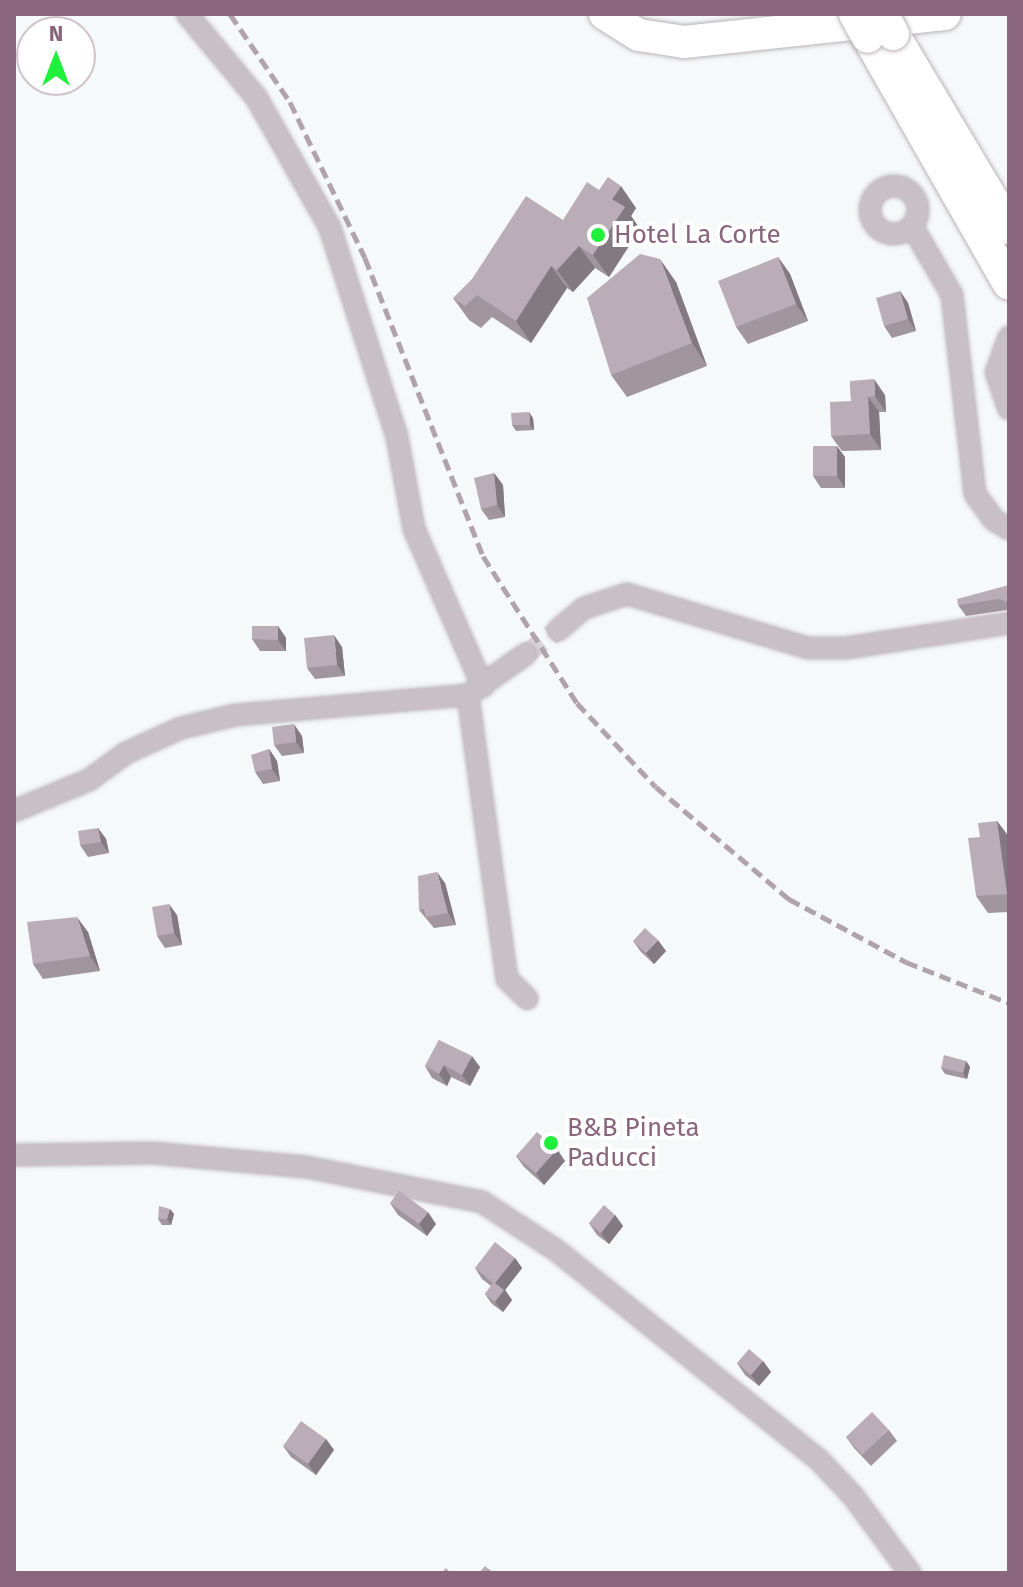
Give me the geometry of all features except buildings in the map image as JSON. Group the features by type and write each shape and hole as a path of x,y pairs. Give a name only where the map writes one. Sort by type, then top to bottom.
{"highway":[{"path":"605,14 639,35 684,42 898,21"},
{"path":"898,21 1009,228"},
{"path":"898,21 1009,284"}],"street":[{"path":"187,14 256,97 330,228 389,407 414,529 475,691 507,979 527,998"},
{"path":"912,226 952,295 975,494 994,520 1009,529"},
{"path":"1009,337 996,372 1009,409"},
{"path":"558,630 584,608 627,594 808,648 846,648 1009,623"},
{"path":"14,811 89,780 126,753 181,728 235,715 475,691 526,654"},
{"path":"14,1155 153,1153 306,1167 482,1202 556,1250 819,1460 853,1496 910,1573"}],"tunnel":[{"path":"526,654 558,630"}],"railway":[{"path":"230,14 290,102 365,258 483,556 577,703 656,787 789,899 906,962 1009,1003"}],"place":[{"name":"Hotel La Corte","path":"598,235"},
{"name":"B&B Pineta Paducci","path":"551,1143"}]}
